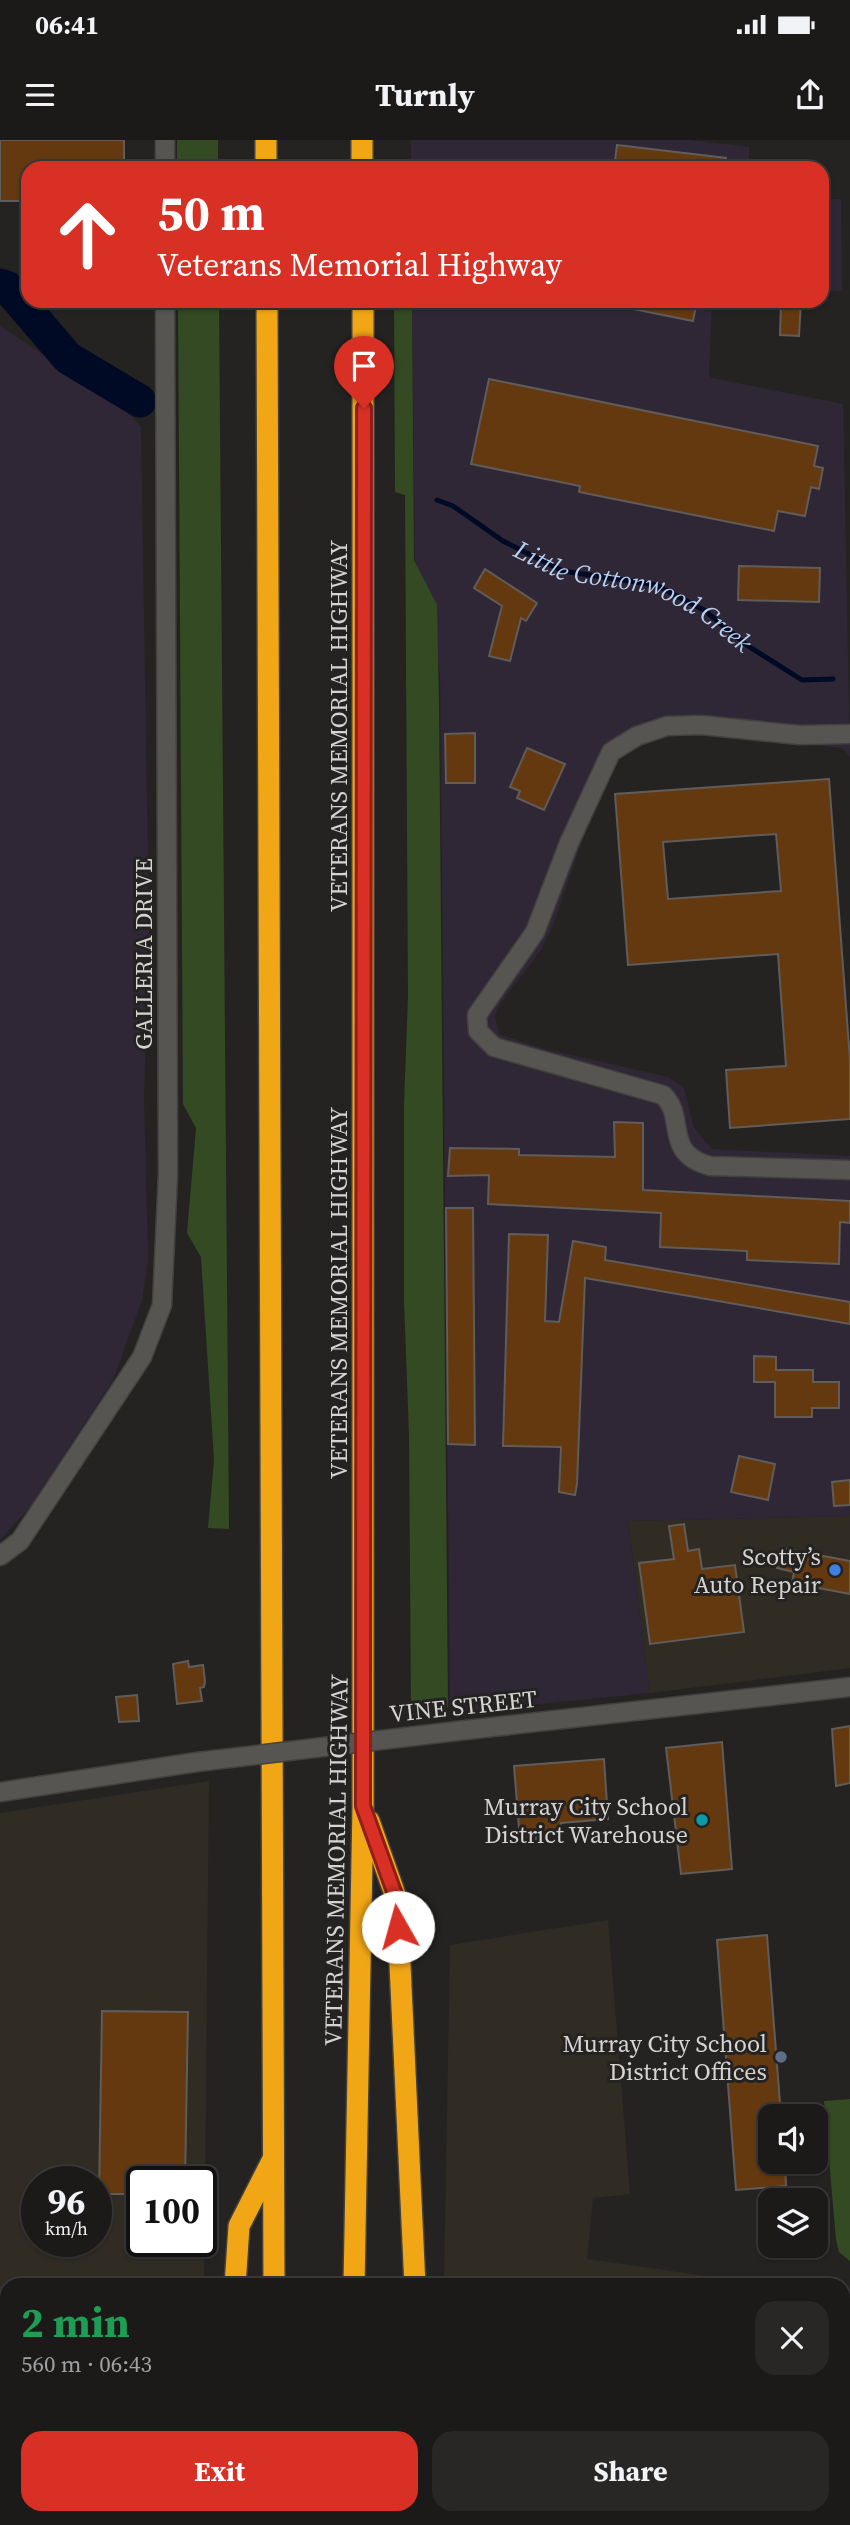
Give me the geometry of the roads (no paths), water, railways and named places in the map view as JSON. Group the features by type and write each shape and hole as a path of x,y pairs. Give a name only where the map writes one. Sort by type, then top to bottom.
{"highway":[{"path":"266,140 266,161"},
{"path":"362,140 362,161"},
{"path":"267,308 274,2278"},
{"name":"VETERANS MEMORIAL HIGHWAY","path":"354,2278 363,1806 363,308"},
{"path":"363,1806 397,1900 415,2278"},
{"path":"236,2278 239,2226 275,2156"}],"street":[{"path":"165,140 165,161"},
{"name":"GALLERIA DRIVE","path":"0,1556 20,1541 142,1357 162,1306 168,1174 165,308"},
{"path":"850,734 799,735 701,725 667,726 637,736 611,752 569,843 535,932 477,1015 478,1031 494,1047 663,1096 669,1101 680,1142 696,1162 710,1166 850,1170"},
{"name":"VINE STREET","path":"0,1792 197,1762 850,1687"}],"waterway":[{"name":"Little Cottonwood Creek","path":"0,285 7,287 21,303"},
{"name":"Little Cottonwood Creek","path":"25,308 68,358 140,401"},
{"name":"Little Cottonwood Creek","path":"437,500 453,506 503,541 563,571 656,585 704,610 748,646 802,680 833,679"}],"place":[{"name":"Scotty’s Auto Repair","path":"835,1570"},
{"name":"Murray City School District Warehouse","path":"702,1820"},
{"name":"Murray City School District Offices","path":"781,2057"}]}
